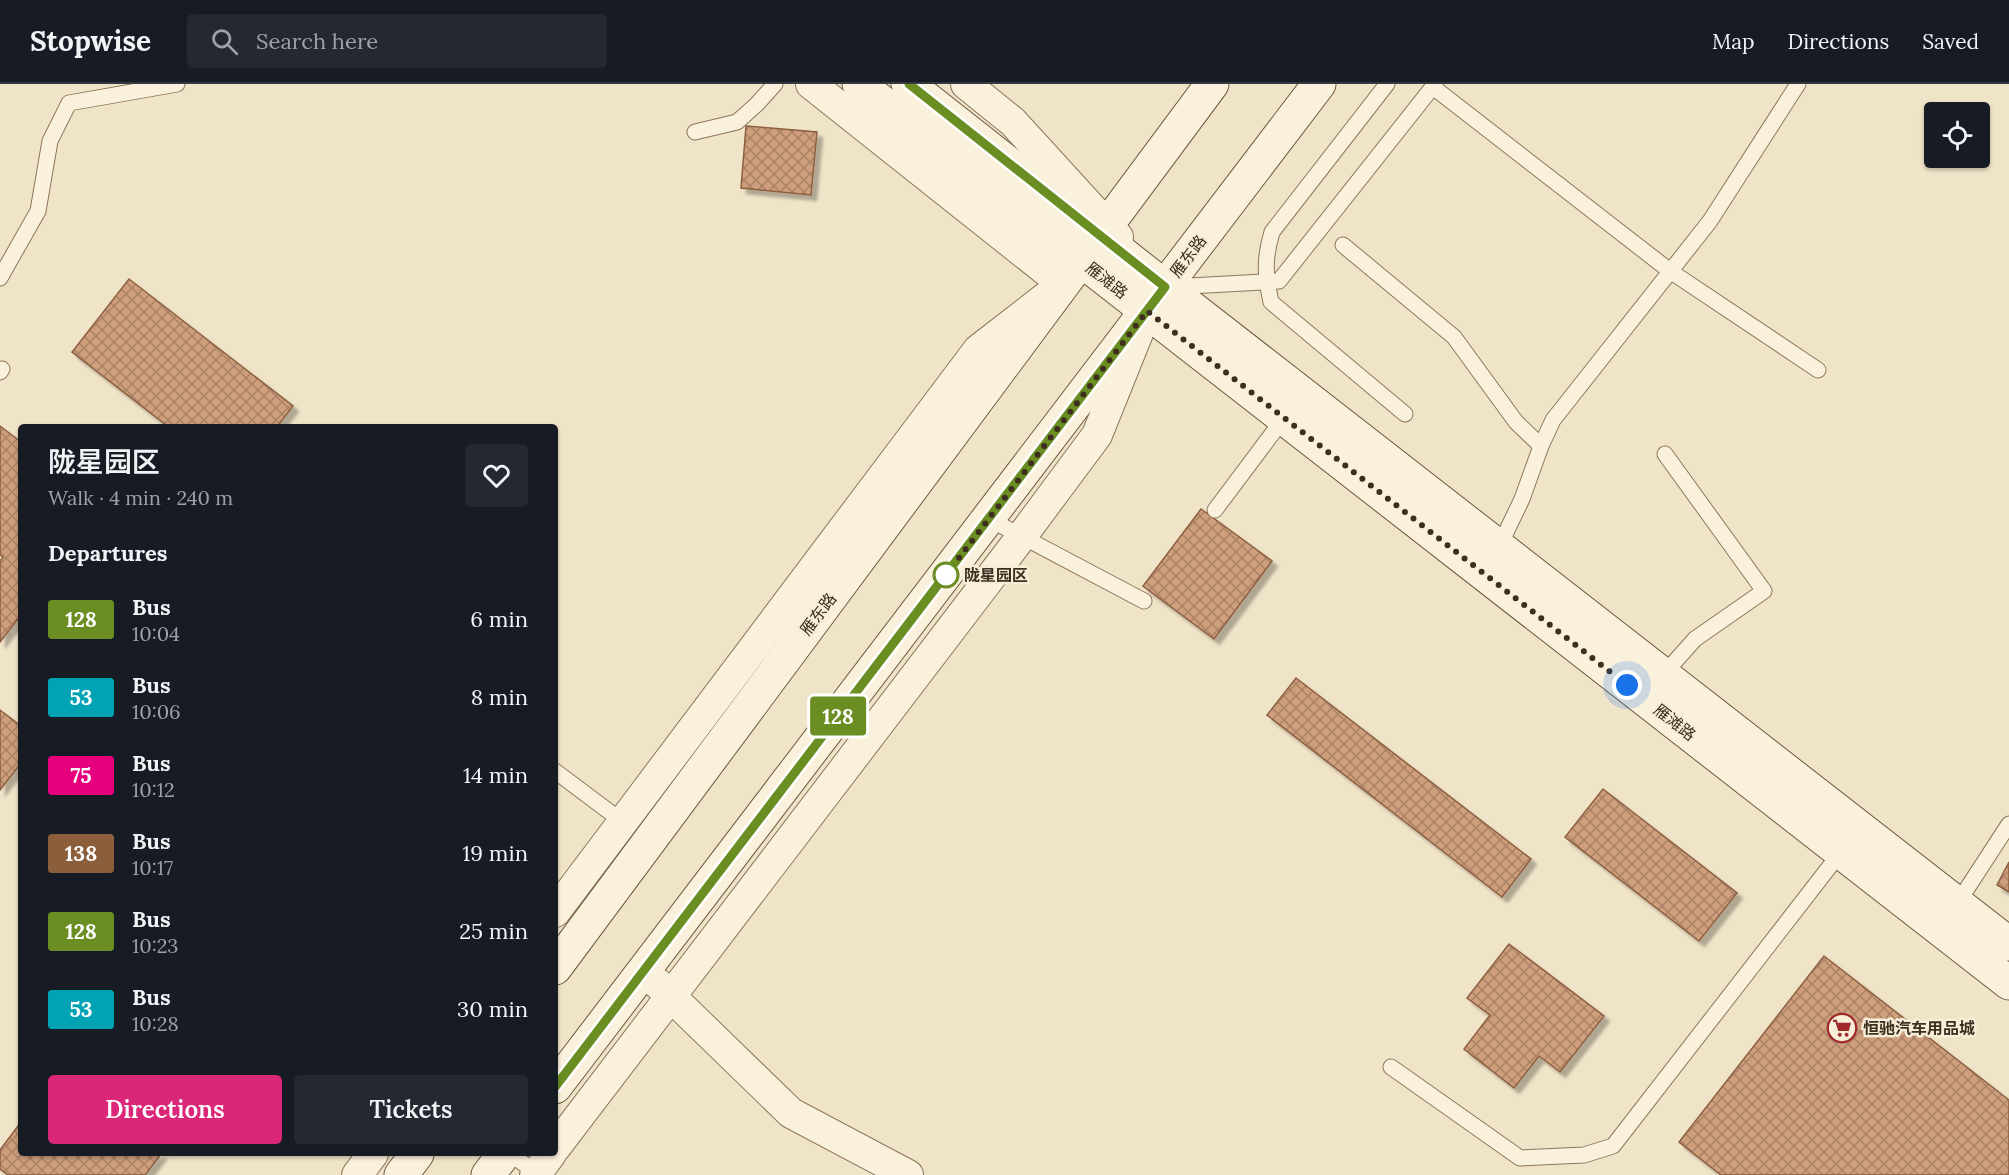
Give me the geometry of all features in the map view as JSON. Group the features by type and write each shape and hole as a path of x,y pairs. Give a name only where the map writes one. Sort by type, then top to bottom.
{"main road":[{"name":"雁滩路","path":"859,84 1500,547 2009,944"},
{"name":"雁滩路","path":"909,84 1088,251"},
{"name":"雁东路","path":"558,964 1212,84"},
{"name":"雁东路","path":"558,1083 1319,84"},
{"name":"雁滩路","path":"1156,299 1284,418 2009,983"},
{"path":"401,1175 415,1156"},
{"path":"488,1175 502,1156"}],"street":[{"name":"雁滩路","path":"811,84 1088,251 1156,299"},
{"name":"雁滩路","path":"966,84 1012,122 1088,251"},
{"path":"558,908 978,350 1088,251"},
{"path":"558,1144 1097,435 1156,299"},
{"path":"644,970 791,1113 908,1175"},
{"path":"357,1175 371,1156"}],"lane":[{"path":"0,278 38,211 50,141 69,103 177,84"},
{"path":"695,132 737,122 775,84"},
{"path":"1387,84 1272,232 1266,252 1266,281 1270,302 1405,414"},
{"path":"1500,547 1522,499 1553,420 1710,221 1798,84"},
{"path":"1156,299 1266,281 1279,281 1434,85 1670,271 1818,370"},
{"path":"1343,245 1454,337 1516,422 1541,446"},
{"path":"1215,510 1284,418"},
{"path":"1663,675 1695,639 1764,591 1665,454"},
{"path":"988,519 1144,602"},
{"path":"558,773 649,842"},
{"path":"1957,904 2009,824"},
{"path":"1390,1067 1520,1158 1584,1155 1613,1146 1841,852"},
{"path":"515,1156 541,1167"}],"building":[{"path":"746,126 817,132 811,195 741,188"},
{"path":"129,279 293,406 279,424 165,424 72,352"},
{"path":"0,426 18,440 18,619 0,642 0,561 3,557 0,555"},
{"path":"1201,509 1272,561 1214,639 1143,586"},
{"path":"1296,678 1531,859 1502,897 1267,715"},
{"path":"0,710 18,724 18,767 0,790"},
{"path":"1603,789 1737,893 1699,941 1565,837"},
{"path":"2009,862 2009,892 1997,885"},
{"path":"1509,944 1604,1016 1560,1072 1539,1056 1514,1088 1464,1049 1490,1015 1467,998"},
{"name":"恒驰汽车用品城","path":"1824,956 2009,1100 2009,1175 1721,1175 1679,1142"},
{"path":"18,1126 18,1156 159,1156 145,1175 8,1175 0,1169 0,1150"}],"bus line":[{"name":"128","path":"558,1083 1165,287 909,84"}],"place":[{"name":"陇星园区","path":"946,575"},
{"name":"恒驰汽车用品城","path":"1842,1028"}],"route":[{"path":"946,575 1147,311 1627,685"}]}
